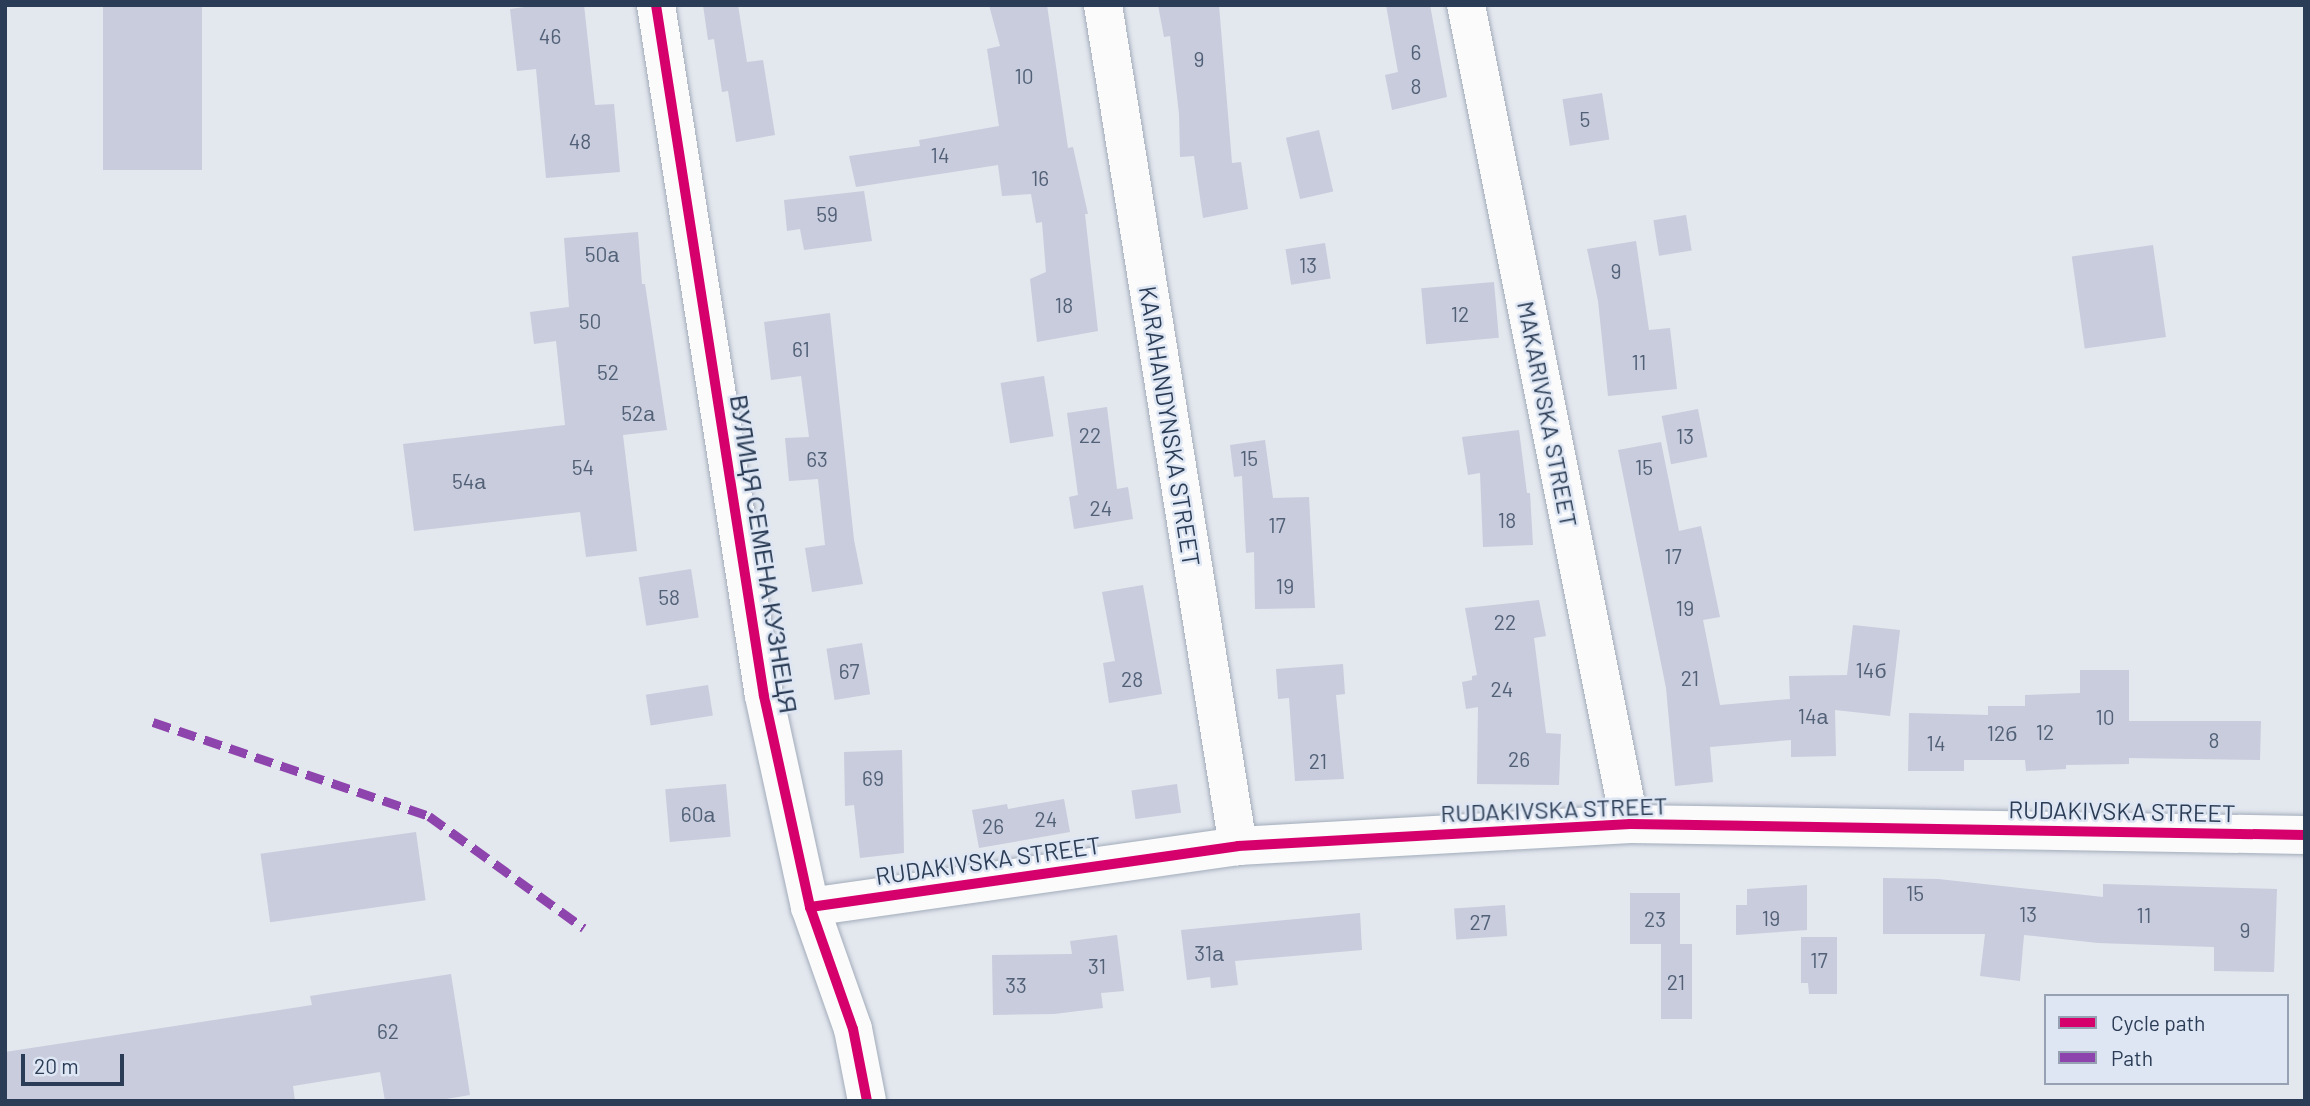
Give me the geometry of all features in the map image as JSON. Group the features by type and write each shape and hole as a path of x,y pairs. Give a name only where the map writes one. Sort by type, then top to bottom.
{"street":[{"name":"ВУЛИЦЯ СЕМЕНА КУЗНЕЦЯ","path":"656,5 764,696 810,907 853,1029 867,1101"},
{"name":"KARAHANDYNSKA STREET","path":"1103,5 1238,846"},
{"name":"MAKARIVSKA STREET","path":"1466,5 1630,824"},
{"name":"RUDAKIVSKA STREET","path":"810,907 1238,846 1630,824 2305,835"}],"building":[{"path":"103,5 202,5 202,170 103,170"},
{"path":"540,5 584,5 595,105 614,104 620,172 546,178 536,69 517,71 510,9"},
{"path":"703,5 738,5 747,62 763,60 775,135 736,142 728,91 722,92 714,39 708,40"},
{"path":"989,5 1047,5 1068,148 1073,147 1088,214 1085,214 1098,331 1037,342 1030,279 1046,272 1042,222 1036,223 1031,194 1002,196 998,165 856,187 849,156 920,146 919,140 999,126 987,49 1000,46"},
{"path":"1158,5 1219,5 1232,163 1241,162 1248,209 1203,218 1194,156 1180,157 1179,114 1170,36 1164,37"},
{"path":"1386,5 1430,5 1447,97 1392,110 1385,75 1398,72"},
{"path":"1602,93 1609,139 1570,146 1562,99"},
{"path":"1319,130 1333,191 1300,199 1286,138"},
{"path":"864,191 872,241 804,250 800,229 787,231 784,200"},
{"path":"1686,215 1692,251 1659,256 1653,220"},
{"path":"638,232 642,284 645,284 667,430 623,435 637,551 586,557 580,512 414,531 403,444 565,425 556,341 534,344 530,312 569,307 564,238"},
{"path":"1636,241 1649,330 1670,328 1677,389 1608,396 1598,301 1587,249"},
{"path":"1325,243 1331,279 1291,285 1285,249"},
{"path":"2153,245 2166,337 2085,349 2072,256"},
{"path":"1494,282 1499,338 1426,344 1421,288"},
{"path":"830,313 854,540 863,584 812,592 805,548 825,545 818,479 789,481 785,438 809,437 801,376 771,380 764,322"},
{"path":"1044,376 1054,436 1010,443 1001,383"},
{"path":"1107,407 1117,489 1128,487 1133,519 1074,529 1069,497 1078,495 1067,413"},
{"path":"1698,409 1707,457 1671,464 1662,416"},
{"path":"1519,430 1527,493 1530,493 1533,545 1483,547 1480,473 1468,475 1462,437"},
{"path":"1265,440 1273,498 1309,497 1315,608 1255,609 1254,552 1246,553 1242,476 1234,477 1230,445"},
{"path":"1661,442 1679,531 1701,526 1720,617 1703,620 1720,705 1790,699 1789,676 1847,675 1853,625 1900,630 1890,716 1835,710 1836,756 1791,757 1791,740 1710,747 1713,782 1675,786 1666,688 1618,450"},
{"path":"691,569 699,617 646,626 639,577"},
{"path":"1143,585 1162,694 1109,703 1103,663 1115,661 1102,592"},
{"path":"1539,600 1546,636 1534,638 1546,733 1561,734 1559,785 1477,784 1478,707 1466,709 1462,682 1472,680 1472,676 1477,675 1465,608"},
{"path":"862,643 870,694 835,700 826,649"},
{"path":"1343,664 1345,694 1336,695 1344,779 1295,781 1289,698 1278,699 1276,669"},
{"path":"2080,670 2129,670 2129,721 2261,721 2260,760 2129,758 2129,764 2066,765 2066,769 2026,771 2025,760 1964,760 1964,771 1908,771 1909,713 1988,715 1988,706 2025,706 2025,695 2080,693"},
{"path":"708,685 713,716 651,725 646,695"},
{"path":"902,750 904,853 860,858 854,805 845,806 844,752"},
{"path":"726,784 731,837 670,842 665,789"},
{"path":"1177,784 1181,813 1135,819 1131,790"},
{"path":"1064,799 1070,832 979,848 972,810 1007,804 1008,809"},
{"path":"416,832 426,900 270,922 261,854"},
{"path":"1883,878 1938,879 2103,897 2103,884 2277,889 2274,972 2214,971 2214,947 2098,943 2024,935 2020,981 1980,976 1985,934 1883,934"},
{"path":"1807,885 1807,930 1736,935 1736,905 1747,905 1747,889"},
{"path":"1630,893 1680,893 1680,944 1630,944"},
{"path":"1505,905 1507,936 1456,939 1454,909"},
{"path":"1360,913 1362,950 1235,961 1238,985 1211,988 1210,977 1187,980 1181,930"},
{"path":"1117,935 1124,991 1101,993 1103,1008 1054,1014 993,1015 992,955 1072,954 1070,941"},
{"path":"1801,937 1837,937 1837,994 1809,994 1808,983 1801,983"},
{"path":"1661,944 1692,944 1692,1019 1661,1019"},
{"path":"451,974 470,1095 434,1101 385,1101 380,1072 293,1086 295,1101 5,1101 5,1052 312,1005 310,996"}],"marked path":[{"path":"153,722 429,816 584,928"}],"cycle path":[{"path":"656,5 764,696 810,907 853,1029 867,1101"},
{"path":"810,907 1238,846 1630,824 2305,835"}]}
